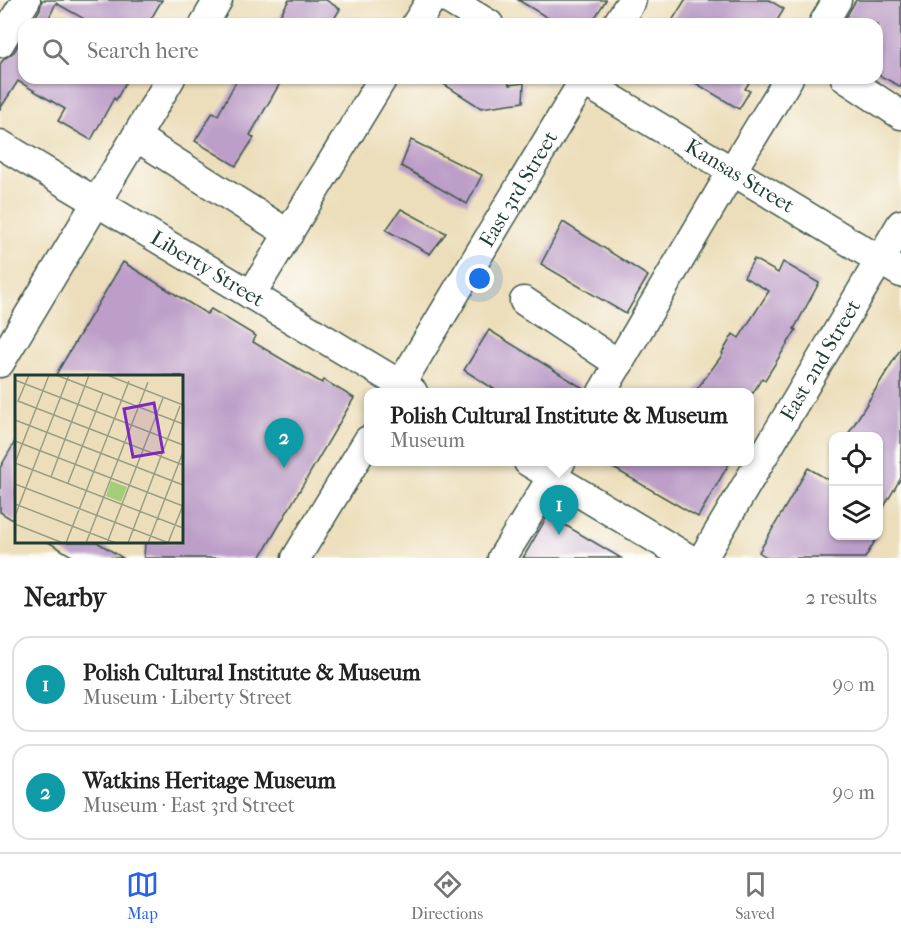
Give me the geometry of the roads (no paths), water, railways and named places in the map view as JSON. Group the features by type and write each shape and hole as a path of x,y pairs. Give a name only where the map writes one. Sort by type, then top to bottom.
{"street":[{"path":"0,43 26,0"},
{"path":"208,18 218,0"},
{"path":"420,18 431,0"},
{"path":"449,0 479,18"},
{"path":"621,18 632,0"},
{"path":"826,18 837,0"},
{"path":"0,363 167,84"},
{"path":"251,295 379,84"},
{"name":"East 3rd Street","path":"404,388 579,84"},
{"name":"Kansas Street","path":"590,84 890,266"},
{"path":"605,388 785,84"},
{"path":"854,84 901,115"},
{"path":"136,137 289,234"},
{"name":"Liberty Street","path":"0,144 251,295 400,388"},
{"name":"East 2nd Street","path":"703,558 890,266 901,224"},
{"path":"524,301 618,364"},
{"path":"296,558 364,448"},
{"path":"502,558 557,469 688,558"}],"place":[{"name":"Watkins Heritage Museum","path":"284,468"},
{"name":"Polish Cultural Institute & Museum","path":"559,535"}]}
